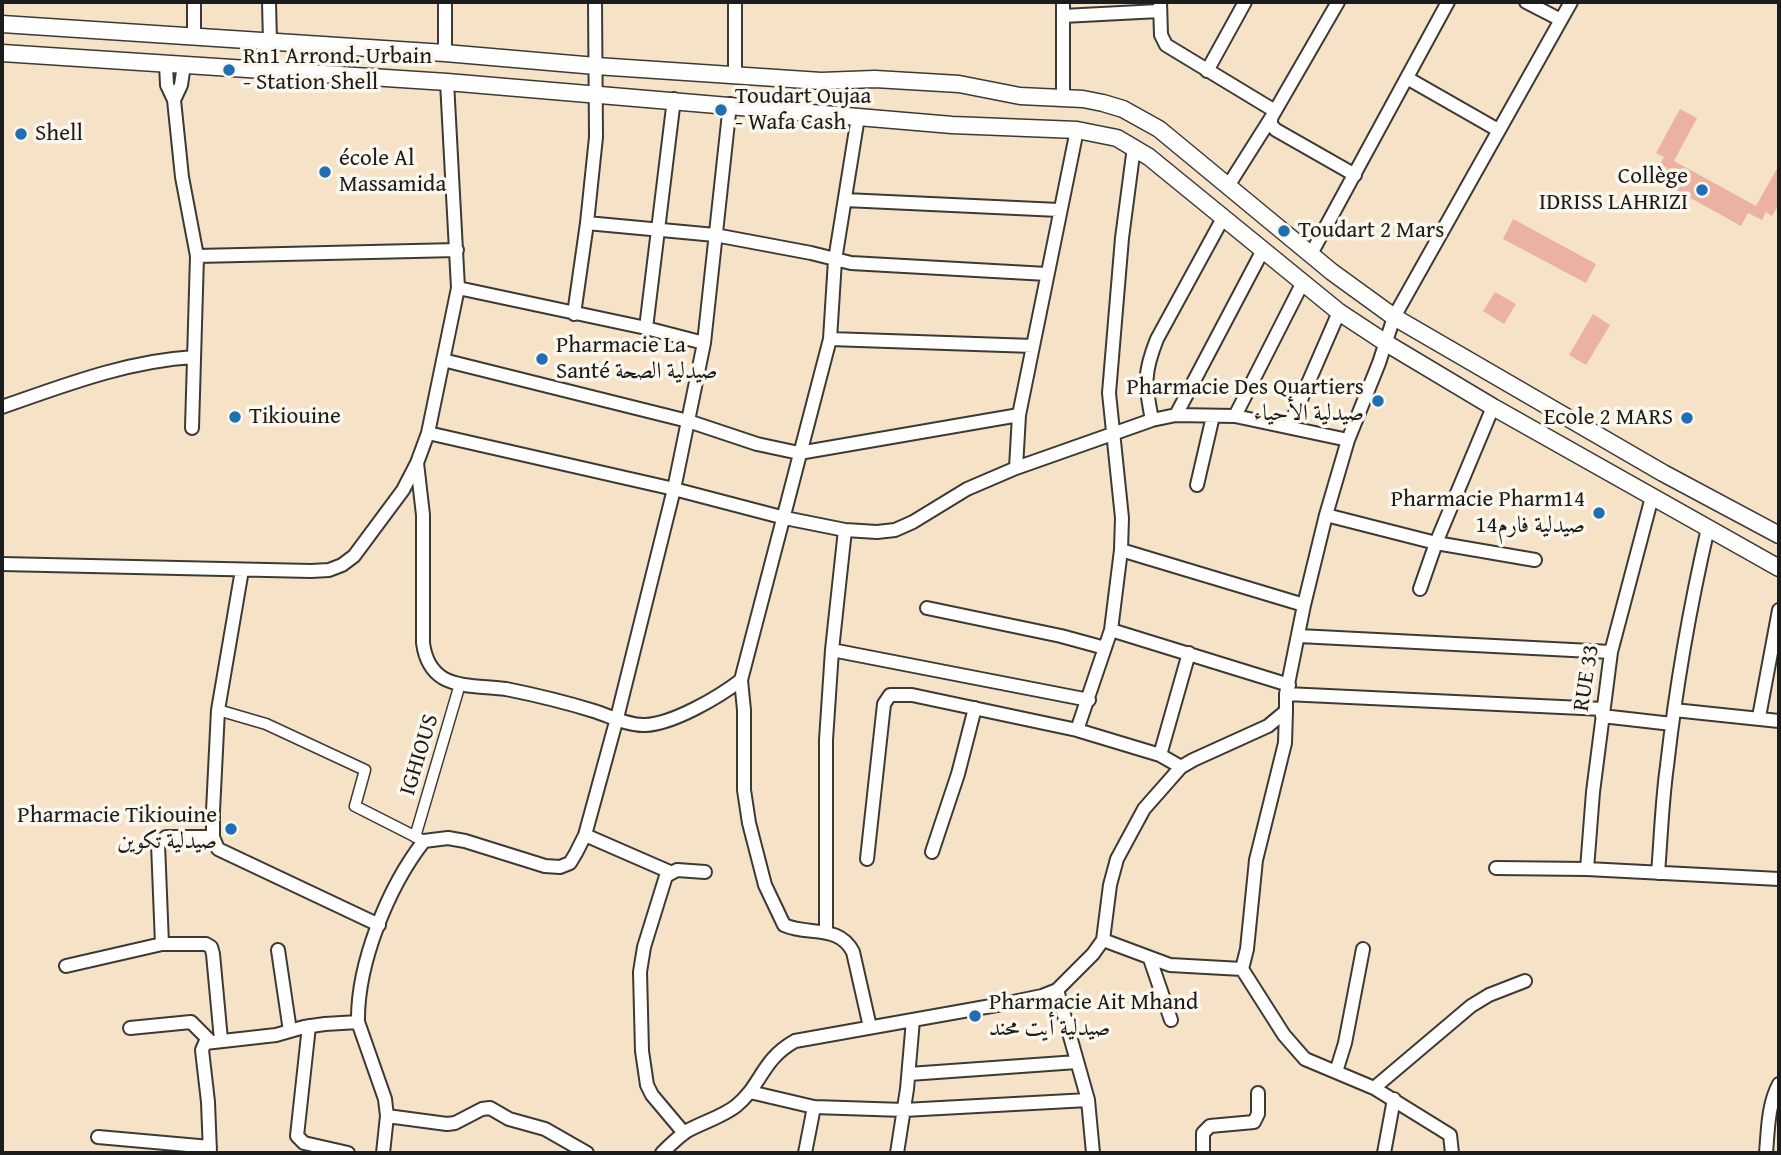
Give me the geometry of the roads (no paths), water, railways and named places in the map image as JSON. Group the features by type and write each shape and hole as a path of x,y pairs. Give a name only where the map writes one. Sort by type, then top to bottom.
{"street":[{"path":"194,2 194,36"},
{"path":"269,2 270,42"},
{"path":"445,52 446,2"},
{"path":"574,314 596,137 595,2"},
{"path":"735,75 736,2"},
{"path":"1063,2 1063,97"},
{"path":"1207,71 1245,2"},
{"path":"1228,186 1338,2"},
{"path":"1311,254 1448,2"},
{"path":"1525,2 1561,20"},
{"path":"1451,1153 1450,1135 1374,1088 1305,1059 1296,1050 1242,969 1247,949 1256,860 1285,743 1287,690 1304,605 1326,514 1348,440 1394,317 1572,2"},
{"path":"1063,16 1159,7 1161,35 1166,45 1273,114"},
{"path":"2,24 445,52 596,66 821,81 866,79 974,85 1020,96 1063,97 1103,103 1142,118 1159,129 1311,254 1394,317 1663,473 1779,535"},
{"path":"2,53 674,99 953,125 1077,130 1117,138 1134,147 1339,312 1386,344 1779,568"},
{"path":"166,64 165,76 174,100 180,165 197,256 192,428"},
{"path":"174,100 181,85 184,65"},
{"path":"1407,78 1498,130"},
{"path":"2,564 311,571 329,570 354,556 402,491 417,463 428,433 458,288 447,82"},
{"path":"646,328 674,99"},
{"path":"218,710 266,724 365,770 355,806 420,839 448,838 464,841 545,866 560,867 570,863 585,835 674,489 704,343 730,104"},
{"path":"1273,114 1272,125 1276,130 1355,175"},
{"path":"858,117 835,260 830,339 741,680 744,710 744,790 756,856 765,885 784,925 826,932 843,938 853,952 870,1027"},
{"path":"1016,467 1019,415 1077,130"},
{"path":"1077,730 1111,630 1121,550 1122,518 1109,393 1110,359 1129,171 1134,147"},
{"path":"845,200 1059,210"},
{"path":"1152,420 1145,383 1150,356 1223,218"},
{"path":"587,223 715,235 835,260 897,267 1047,274"},
{"path":"197,256 457,250"},
{"path":"1176,415 1263,250"},
{"path":"1235,416 1303,282"},
{"path":"458,288 704,343"},
{"path":"1289,427 1339,312"},
{"path":"830,339 1033,346"},
{"path":"2,407 117,368 143,362 194,357"},
{"path":"443,360 688,421 757,444 799,453 1019,415"},
{"path":"1420,589 1436,543 1493,407"},
{"path":"428,433 674,489 785,519 877,533 895,530 913,522 967,489 1016,467 1152,420 1176,415 1235,416 1348,440"},
{"path":"1198,485 1213,416"},
{"path":"417,463 423,515 423,643 425,657 431,667 444,678 460,684 486,685 534,695 633,724 657,724 704,704 741,680"},
{"name":"RUE 33","path":"1587,869 1593,792 1611,652 1653,497"},
{"path":"1326,514 1436,543 1535,560"},
{"path":"1658,873 1666,768 1674,709 1691,602 1708,528"},
{"path":"826,932 826,740 832,650 845,530"},
{"path":"1121,550 1304,605"},
{"path":"242,569 218,710 213,837 218,849 379,925"},
{"path":"927,608 1105,649"},
{"path":"1759,717 1779,610"},
{"path":"1111,630 1189,653 1287,690 1603,712 1672,724"},
{"path":"1299,636 1611,652"},
{"path":"832,650 1089,700"},
{"path":"1160,755 1189,653"},
{"name":"IGHIOUS","path":"420,839 460,684"},
{"path":"867,859 886,698 897,694 1077,730 1160,755 1181,767"},
{"path":"932,852 958,774 975,708"},
{"path":"1674,709 1779,721"},
{"path":"662,1153 684,1133 736,1107 750,1092 767,1063 779,1050 795,1041 1009,1003 1057,990 1077,973 1103,940 1110,885 1117,859 1144,809 1181,767 1268,726 1286,711"},
{"path":"585,835 670,872 705,872"},
{"path":"162,944 158,844 166,837 213,837"},
{"path":"383,1153 387,1116 385,1099 358,1022 362,983 379,925 420,839"},
{"path":"1496,869 1587,869 1779,879"},
{"path":"670,872 664,882 644,947 640,972 642,1051 647,1085 652,1095 684,1133"},
{"path":"1103,940 1170,965 1242,969"},
{"path":"66,966 162,944 206,944 211,947 216,1040"},
{"path":"1336,1072 1345,1043 1363,949"},
{"path":"278,950 290,1031"},
{"path":"1150,959 1171,1020"},
{"path":"1374,1088 1471,1006 1489,995 1525,981"},
{"path":"1057,990 1088,1100 1093,1153"},
{"path":"897,1153 909,1074 913,1020"},
{"path":"130,1028 191,1022 216,1040"},
{"path":"98,1137 210,1150 202,1050 205,1043 358,1022"},
{"path":"309,1027 297,1136 304,1143 348,1153"},
{"path":"909,1074 1077,1062"},
{"path":"1766,1153 1771,1106 1779,1084"},
{"path":"750,1092 814,1107 904,1110 1088,1100"},
{"path":"1203,1153 1203,1133 1210,1126 1254,1122 1258,1114 1258,1093"},
{"path":"1384,1153 1394,1099"},
{"path":"805,1153 814,1107"},
{"path":"387,1116 447,1124 490,1108 509,1119 545,1129 587,1153"}],"place":[{"name":"Rn1 Arrond. Urbain - Station Shell","path":"229,70"},
{"name":"Toudart Oujaa - Wafa Cash","path":"721,110"},
{"name":"Shell","path":"21,134"},
{"name":"école Al Massamida","path":"325,172"},
{"name":"Collège IDRISS LAHRIZI","path":"1702,190"},
{"name":"Toudart 2 Mars","path":"1284,231"},
{"name":"Pharmacie La Santé صيدلية الصحة","path":"542,359"},
{"name":"Pharmacie Des Quartiers صيدلية الأحياء","path":"1378,401"},
{"name":"Tikiouine","path":"235,417"},
{"name":"Ecole 2 MARS","path":"1687,418"},
{"name":"Pharmacie Pharm14 صيدلية فارم14","path":"1599,513"},
{"name":"Pharmacie Tikiouine صيدلية تكوين","path":"231,829"},
{"name":"Pharmacie Ait Mhand صيدلية أيت محند","path":"975,1016"}]}
